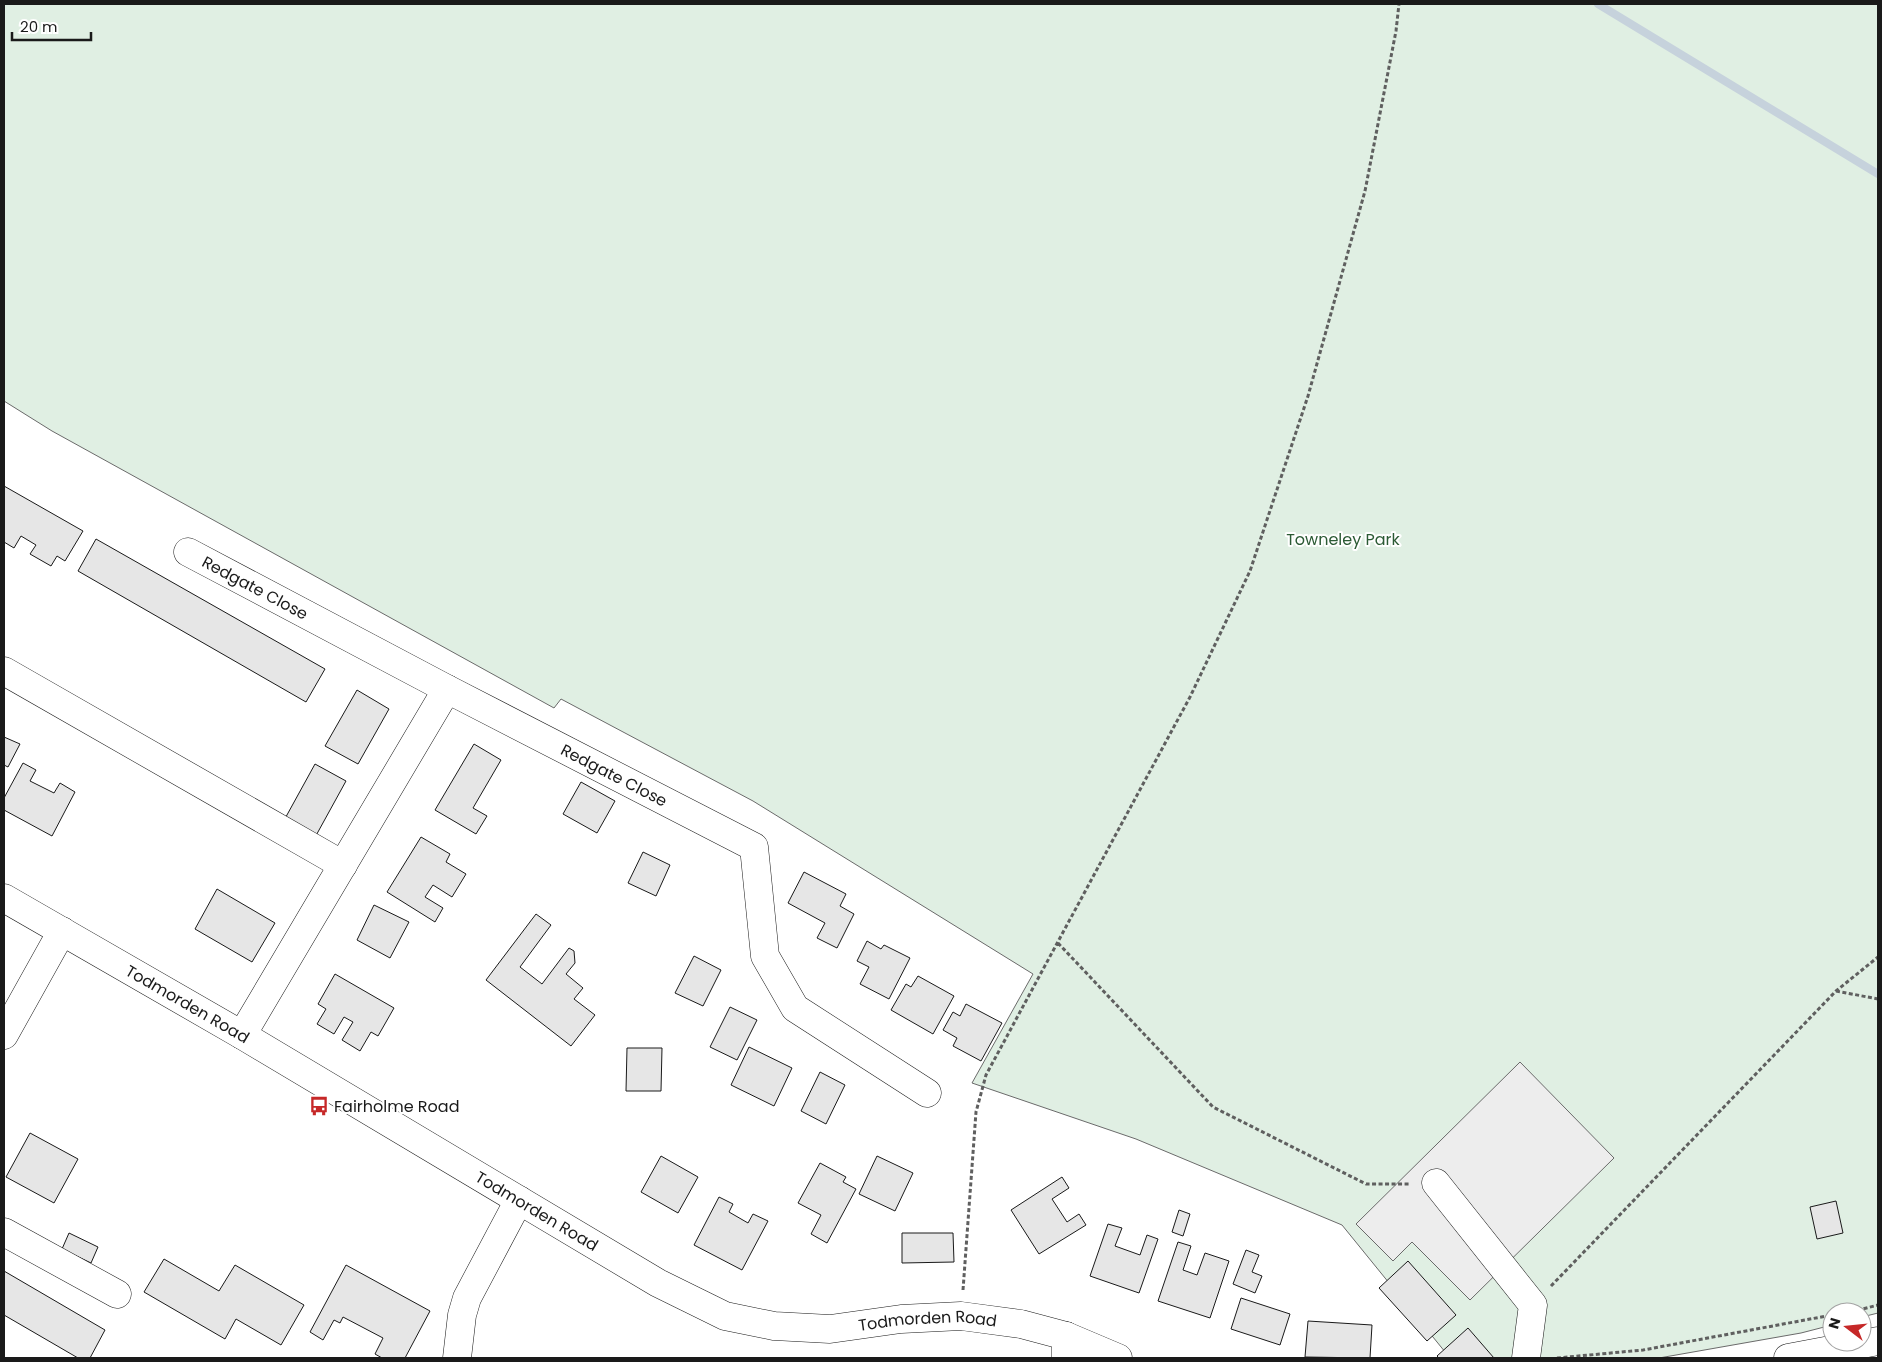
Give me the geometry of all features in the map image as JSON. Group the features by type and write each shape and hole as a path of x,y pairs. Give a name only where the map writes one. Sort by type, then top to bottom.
{"main road":[{"name":"Redgate Close","path":"188,552 447,689 754,847 765,956 795,1008 927,1093"},
{"path":"4,671 343,865"},
{"path":"242,1034 447,689"},
{"name":"Todmorden Road","path":"4,898 242,1034 658,1282 725,1316 774,1326 830,1329 901,1319 961,1316 1020,1324 1066,1347 1118,1358"},
{"path":"4,1035 62,931"},
{"path":"1436,1184 1533,1305 1526,1358"},
{"path":"457,1358 462,1315 467,1298 520,1200"},
{"path":"4,1232 117,1294"},
{"path":"1788,1358 1878,1341"}],"path":[{"path":"961,1316 976,1112 986,1075 1190,697 1250,571 1308,396 1366,191 1396,31 1399,4"},
{"path":"1058,943 1213,1107 1366,1184 1436,1184"},
{"path":"1533,1305 1836,991 1878,957"},
{"path":"1836,991 1878,999"},
{"path":"1557,1358 1643,1350 1822,1317"}],"green space":[{"name":"Towneley Park","path":"4,4 1878,4 1878,1313 1872,1314 1872,1302 1822,1302 1822,1328 1659,1358 1450,1358 1342,1225 1136,1139 972,1083 1033,974 753,801 561,699 554,708 52,431 4,401"}],"shaded area":[{"path":"1520,1062 1614,1158 1470,1300 1412,1242 1393,1261 1356,1224"}],"building":[{"path":"4,486 83,531 65,561 57,556 51,566 30,554 36,545 21,536 14,548 4,542"},
{"path":"96,539 325,669 306,702 78,571"},
{"path":"357,690 389,709 358,764 325,746"},
{"path":"4,737 20,744 8,767 4,765"},
{"path":"474,744 501,760 473,808 487,816 476,834 435,810"},
{"path":"23,763 36,770 30,781 54,793 60,783 75,792 52,836 4,810 4,798"},
{"path":"315,764 346,781 313,841 282,824"},
{"path":"581,782 615,801 597,833 563,814"},
{"path":"421,837 450,854 446,862 466,874 452,897 433,885 425,897 443,908 435,922 387,892"},
{"path":"643,852 670,865 656,896 628,883"},
{"path":"804,872 846,894 840,906 854,914 837,948 817,938 825,923 788,903"},
{"path":"217,889 275,923 252,962 195,929"},
{"path":"374,905 409,922 390,958 357,940"},
{"path":"536,914 551,925 520,967 542,984 569,948 574,951 575,963 566,974 583,988 574,999 595,1015 571,1046 486,980"},
{"path":"867,941 881,949 884,945 910,958 889,999 860,984 869,967 857,961"},
{"path":"694,956 721,970 703,1006 675,993"},
{"path":"335,974 394,1008 378,1036 371,1032 360,1051 342,1040 353,1022 344,1017 334,1034 317,1024 326,1009 318,1004"},
{"path":"918,976 954,996 933,1034 891,1010 906,984 911,987"},
{"path":"966,1004 1002,1023 981,1061 953,1046 957,1038 943,1030 953,1012 960,1016"},
{"path":"730,1007 757,1020 737,1060 710,1047"},
{"path":"749,1047 792,1068 774,1106 731,1085"},
{"path":"627,1048 662,1048 661,1091 626,1091"},
{"path":"820,1072 845,1085 826,1124 801,1111"},
{"path":"30,1133 78,1159 54,1203 6,1177"},
{"path":"661,1156 698,1177 678,1213 641,1192"},
{"path":"877,1156 913,1173 895,1211 859,1194"},
{"path":"820,1163 846,1177 843,1182 856,1189 827,1243 811,1234 821,1215 798,1203"},
{"path":"1062,1177 1069,1188 1052,1199 1067,1222 1079,1214 1086,1225 1039,1254 1011,1210"},
{"path":"719,1197 733,1204 729,1212 748,1223 753,1214 768,1221 742,1270 694,1245"},
{"path":"1836,1201 1843,1233 1817,1239 1810,1207"},
{"path":"1179,1210 1190,1214 1183,1236 1172,1232"},
{"path":"1108,1224 1122,1228 1115,1246 1140,1255 1147,1235 1158,1239 1139,1293 1090,1276"},
{"path":"69,1233 98,1247 91,1263 62,1249"},
{"path":"902,1233 953,1233 954,1262 902,1263"},
{"path":"1178,1242 1191,1246 1183,1270 1197,1275 1205,1253 1229,1261 1210,1318 1158,1301"},
{"path":"1246,1250 1259,1255 1252,1272 1262,1276 1255,1293 1233,1284"},
{"path":"164,1259 219,1291 235,1265 304,1305 281,1345 236,1319 225,1339 144,1292"},
{"path":"1408,1261 1456,1315 1427,1341 1379,1288"},
{"path":"346,1265 430,1311 405,1358 382,1358 375,1354 383,1338 343,1317 340,1323 334,1320 323,1340 310,1332"},
{"path":"4,1271 105,1330 90,1358 78,1358 4,1315"},
{"path":"1241,1298 1290,1314 1280,1345 1231,1329"},
{"path":"1308,1321 1372,1325 1370,1358 1305,1357"},
{"path":"1468,1328 1494,1358 1439,1358 1437,1356"}],"waterway":[{"path":"1598,4 1878,174"}],"place":[{"name":"Fairholme Road","path":"319,1106"}]}
